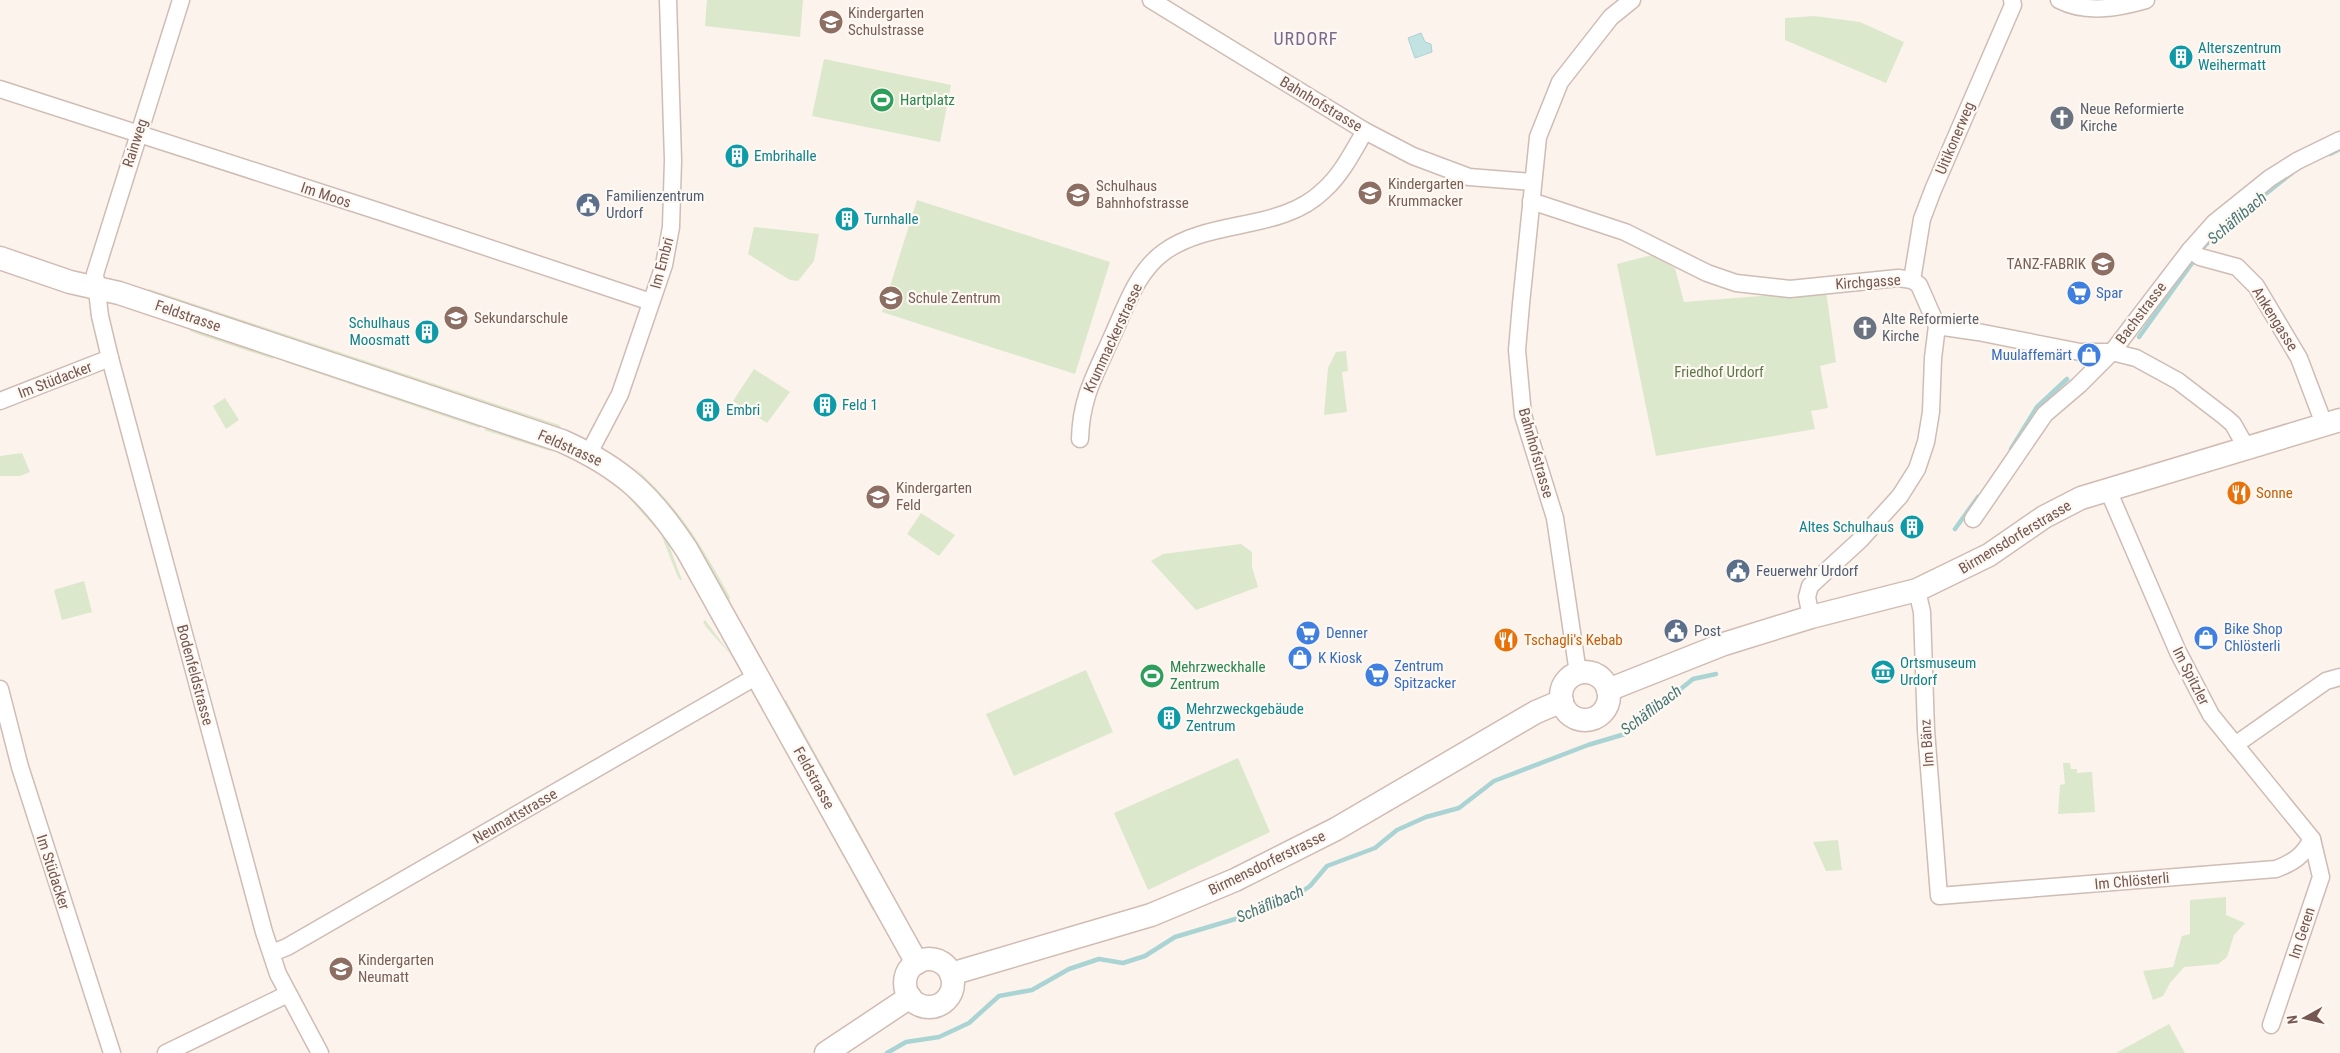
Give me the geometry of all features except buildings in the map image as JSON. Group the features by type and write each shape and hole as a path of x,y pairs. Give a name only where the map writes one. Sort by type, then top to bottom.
{"main road":[{"name":"Feldstrasse","path":"0,258 70,282 119,293 562,441 589,454 638,487 669,522 716,601 918,963"},
{"name":"Birmensdorferstrasse","path":"1608,690 1724,644 1811,617 1917,590 1989,555 2065,506 2108,490 2332,422"},
{"path":"1590,672 1598,675 1608,690 1609,698 1606,707 1593,718 1577,718 1570,715 1562,701 1561,695 1564,682 1578,673 1590,672"},
{"name":"Birmensdorferstrasse","path":"951,974 1158,913 1235,880 1336,829 1536,712 1562,701"},
{"path":"930,960 937,961 948,968 951,974 953,987 947,1000 941,1004 928,1007 915,1002 907,991 906,978 908,972 918,963 930,960"},
{"path":"826,1053 910,997"}],"street":[{"name":"Rainweg","path":"96,288 94,274 181,0"},
{"name":"Im Embri","path":"589,454 620,394 664,265 671,228 673,192 668,0"},
{"name":"Bahnhofstrasse","path":"1151,0 1365,131 1413,156 1469,176 1532,182"},
{"name":"Bahnhofstrasse","path":"1578,673 1555,518 1531,444 1520,395 1517,350 1532,182 1538,137 1560,82 1611,17 1632,0"},
{"name":"Uitikonerweg","path":"1912,280 1922,219 2013,5 2012,0"},
{"path":"2059,0 2069,5 2107,9 2146,0"},
{"name":"Im Moos","path":"0,90 390,215 651,302"},
{"name":"Krummackerstrasse","path":"1080,439 1083,403 1131,296 1146,269 1163,252 1191,237 1276,216 1314,199 1334,180 1365,131"},
{"name":"Bachstrasse","path":"1973,520 2045,414 2079,385 2112,352 2194,253 2214,223 2263,183 2297,161 2340,140"},
{"name":"Kirchgasse","path":"1531,201 1625,232 1707,273 1736,283 1790,289 1898,278 1912,280 1919,286 1937,326"},
{"name":"Ankengasse","path":"2194,253 2237,267 2256,286 2299,358 2332,422"},
{"name":"Bodenfeldstrasse","path":"96,288 110,358 278,974 320,1053"},
{"path":"1811,617 1807,597 1810,586 1881,518 1900,496 1917,468 1926,442 1931,412 1933,358 1937,326 2080,352 2112,352 2144,362 2178,381 2233,424 2246,447"},
{"name":"Im Stüdacker","path":"0,401 110,358"},
{"name":"Im Spitzler","path":"2108,490 2178,652 2211,715 2312,838"},
{"name":"Im Bänz","path":"1917,590 1922,612 1925,720 1938,896"},
{"name":"Neumattstrasse","path":"272,953 296,942 757,676"},
{"path":"2235,745 2326,681 2340,677"},
{"name":"Im Stüdacker","path":"0,689 20,766 112,1053"},
{"name":"Im Chlösterli","path":"1938,896 2276,869 2294,862 2305,852 2312,838"},
{"name":"Im Geren","path":"2271,1025 2321,877 2312,838"},
{"path":"166,1053 288,994"}],"green space":[{"path":"707,0 803,0 800,37 705,26"},
{"path":"1814,16 1860,22 1904,42 1886,83 1785,40 1785,18"},
{"name":"Hartplatz","path":"824,59 951,85 940,142 812,116"},
{"path":"917,200 1110,262 1075,374 882,312"},
{"path":"754,227 819,234 814,261 798,281 790,280 748,254"},
{"name":"Friedhof Urdorf","path":"1652,255 1675,268 1684,302 1826,291 1836,362 1820,366 1828,408 1811,411 1815,429 1656,456 1617,264"},
{"path":"149,289 559,425 562,429 223,318 202,308 147,290"},
{"path":"191,329 274,355 273,359 200,335 190,331"},
{"path":"1346,351 1348,371 1342,372 1347,412 1324,415 1328,368 1336,352"},
{"path":"286,359 484,425 479,428 285,362"},
{"path":"754,369 790,392 767,423 733,401"},
{"path":"225,398 239,420 226,429 213,406"},
{"path":"489,427 553,450 550,451 484,430"},
{"path":"22,453 30,472 20,476 0,476 0,456"},
{"path":"634,467 677,512 730,597 729,602 691,535 674,512"},
{"path":"618,486 640,503 667,540 682,580 677,575 661,534"},
{"path":"921,513 955,535 939,556 907,534"},
{"path":"1241,544 1252,552 1252,567 1258,587 1196,610 1151,561 1163,554"},
{"path":"84,581 92,612 62,620 54,590"},
{"path":"705,620 732,656 706,627 703,622"},
{"path":"1086,670 1113,732 1014,776 986,714"},
{"path":"787,700 871,854 868,856 784,701"},
{"path":"786,746 846,854 843,856 783,747"},
{"path":"1238,758 1270,832 1148,890 1114,813"},
{"path":"2063,763 2070,763 2071,769 2077,769 2077,773 2092,772 2095,812 2058,814 2060,785 2065,784"},
{"path":"1838,840 1842,870 1826,871 1813,842"},
{"path":"849,860 876,909 873,911 846,861"},
{"path":"2226,897 2226,915 2245,923 2234,935 2227,957 2218,964 2184,967 2170,983 2163,996 2153,1000 2143,971 2173,967 2182,936 2190,934 2190,900"},
{"path":"2169,1024 2185,1053 2116,1053"}],"water":[{"path":"1421,33 1425,42 1431,44 1432,52 1415,58 1408,38"}],"waterway":[{"name":"Schäflibach","path":"2330,154 2340,149"},
{"name":"Schäflibach","path":"2199,252 2220,230 2292,173"},
{"name":"Schäflibach","path":"2139,337 2195,259"},
{"name":"Schäflibach","path":"2011,449 2037,407 2067,379"},
{"name":"Schäflibach","path":"1955,529 1978,497"},
{"name":"Schäflibach","path":"887,1053 906,1042 939,1037 969,1023 999,996 1032,990 1069,969 1099,959 1123,963 1145,956 1175,937 1242,917 1276,899 1300,893 1310,886 1327,866 1375,848 1397,830 1426,817 1459,808 1494,781 1588,745 1625,734 1693,679 1716,674"}],"place":[{"name":"Kindergarten Schulstrasse","path":"831,22"},
{"name":"Alterszentrum Weihermatt","path":"2181,57"},
{"name":"Hartplatz","path":"882,100"},
{"name":"Neue Reformierte Kirche","path":"2062,118"},
{"name":"Embrihalle","path":"737,156"},
{"name":"Kindergarten Krummacker","path":"1370,193"},
{"name":"Schulhaus Bahnhofstrasse","path":"1078,195"},
{"name":"Familienzentrum Urdorf","path":"588,205"},
{"name":"Turnhalle","path":"847,219"},
{"name":"TANZ-FABRIK","path":"2103,264"},
{"name":"Spar","path":"2079,293"},
{"name":"Schule Zentrum","path":"891,298"},
{"name":"Sekundarschule","path":"456,318"},
{"name":"Alte Reformierte Kirche","path":"1865,328"},
{"name":"Schulhaus Moosmatt","path":"427,332"},
{"name":"Muulaffemärt","path":"2089,355"},
{"name":"Feld 1","path":"825,405"},
{"name":"Embri","path":"708,410"},
{"name":"Sonne","path":"2239,493"},
{"name":"Kindergarten Feld","path":"878,497"},
{"name":"Altes Schulhaus","path":"1912,527"},
{"name":"Feuerwehr Urdorf","path":"1738,571"},
{"name":"Post","path":"1676,631"},
{"name":"Denner","path":"1308,633"},
{"name":"Bike Shop Chlösterli","path":"2206,638"},
{"name":"Tschagli's Kebab","path":"1506,640"},
{"name":"K Kiosk","path":"1300,658"},
{"name":"Ortsmuseum Urdorf","path":"1883,672"},
{"name":"Zentrum Spitzacker","path":"1377,675"},
{"name":"Mehrzweckhalle Zentrum","path":"1152,676"},
{"name":"Mehrzweckgebäude Zentrum","path":"1169,718"},
{"name":"Kindergarten Neumatt","path":"341,969"}],"district":[{"name":"URDORF","path":"1306,38"}]}
